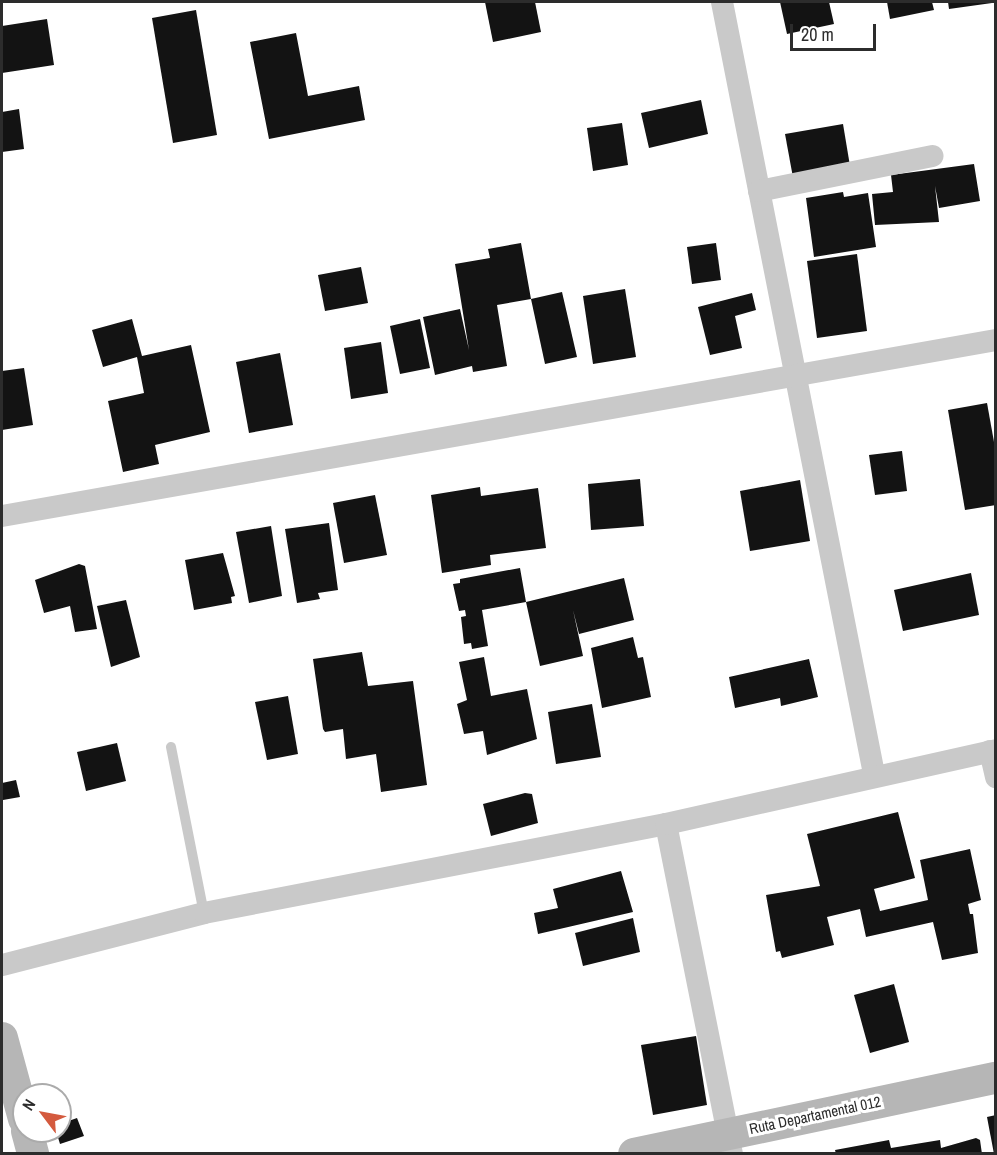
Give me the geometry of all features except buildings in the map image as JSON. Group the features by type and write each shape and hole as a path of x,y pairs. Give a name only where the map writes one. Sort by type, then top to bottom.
{"main road":[{"path":"2,1038 14,1083"},
{"name":"Ruta Departamental 012","path":"634,1154 731,1143 996,1078"}],"street":[{"path":"722,2 874,774"},
{"path":"759,191 933,156"},
{"path":"2,516 996,340"},
{"path":"2,965 204,913 666,824 874,774 993,750 996,777"},
{"path":"666,824 731,1143"}],"lane":[{"path":"171,747 204,913"}]}
